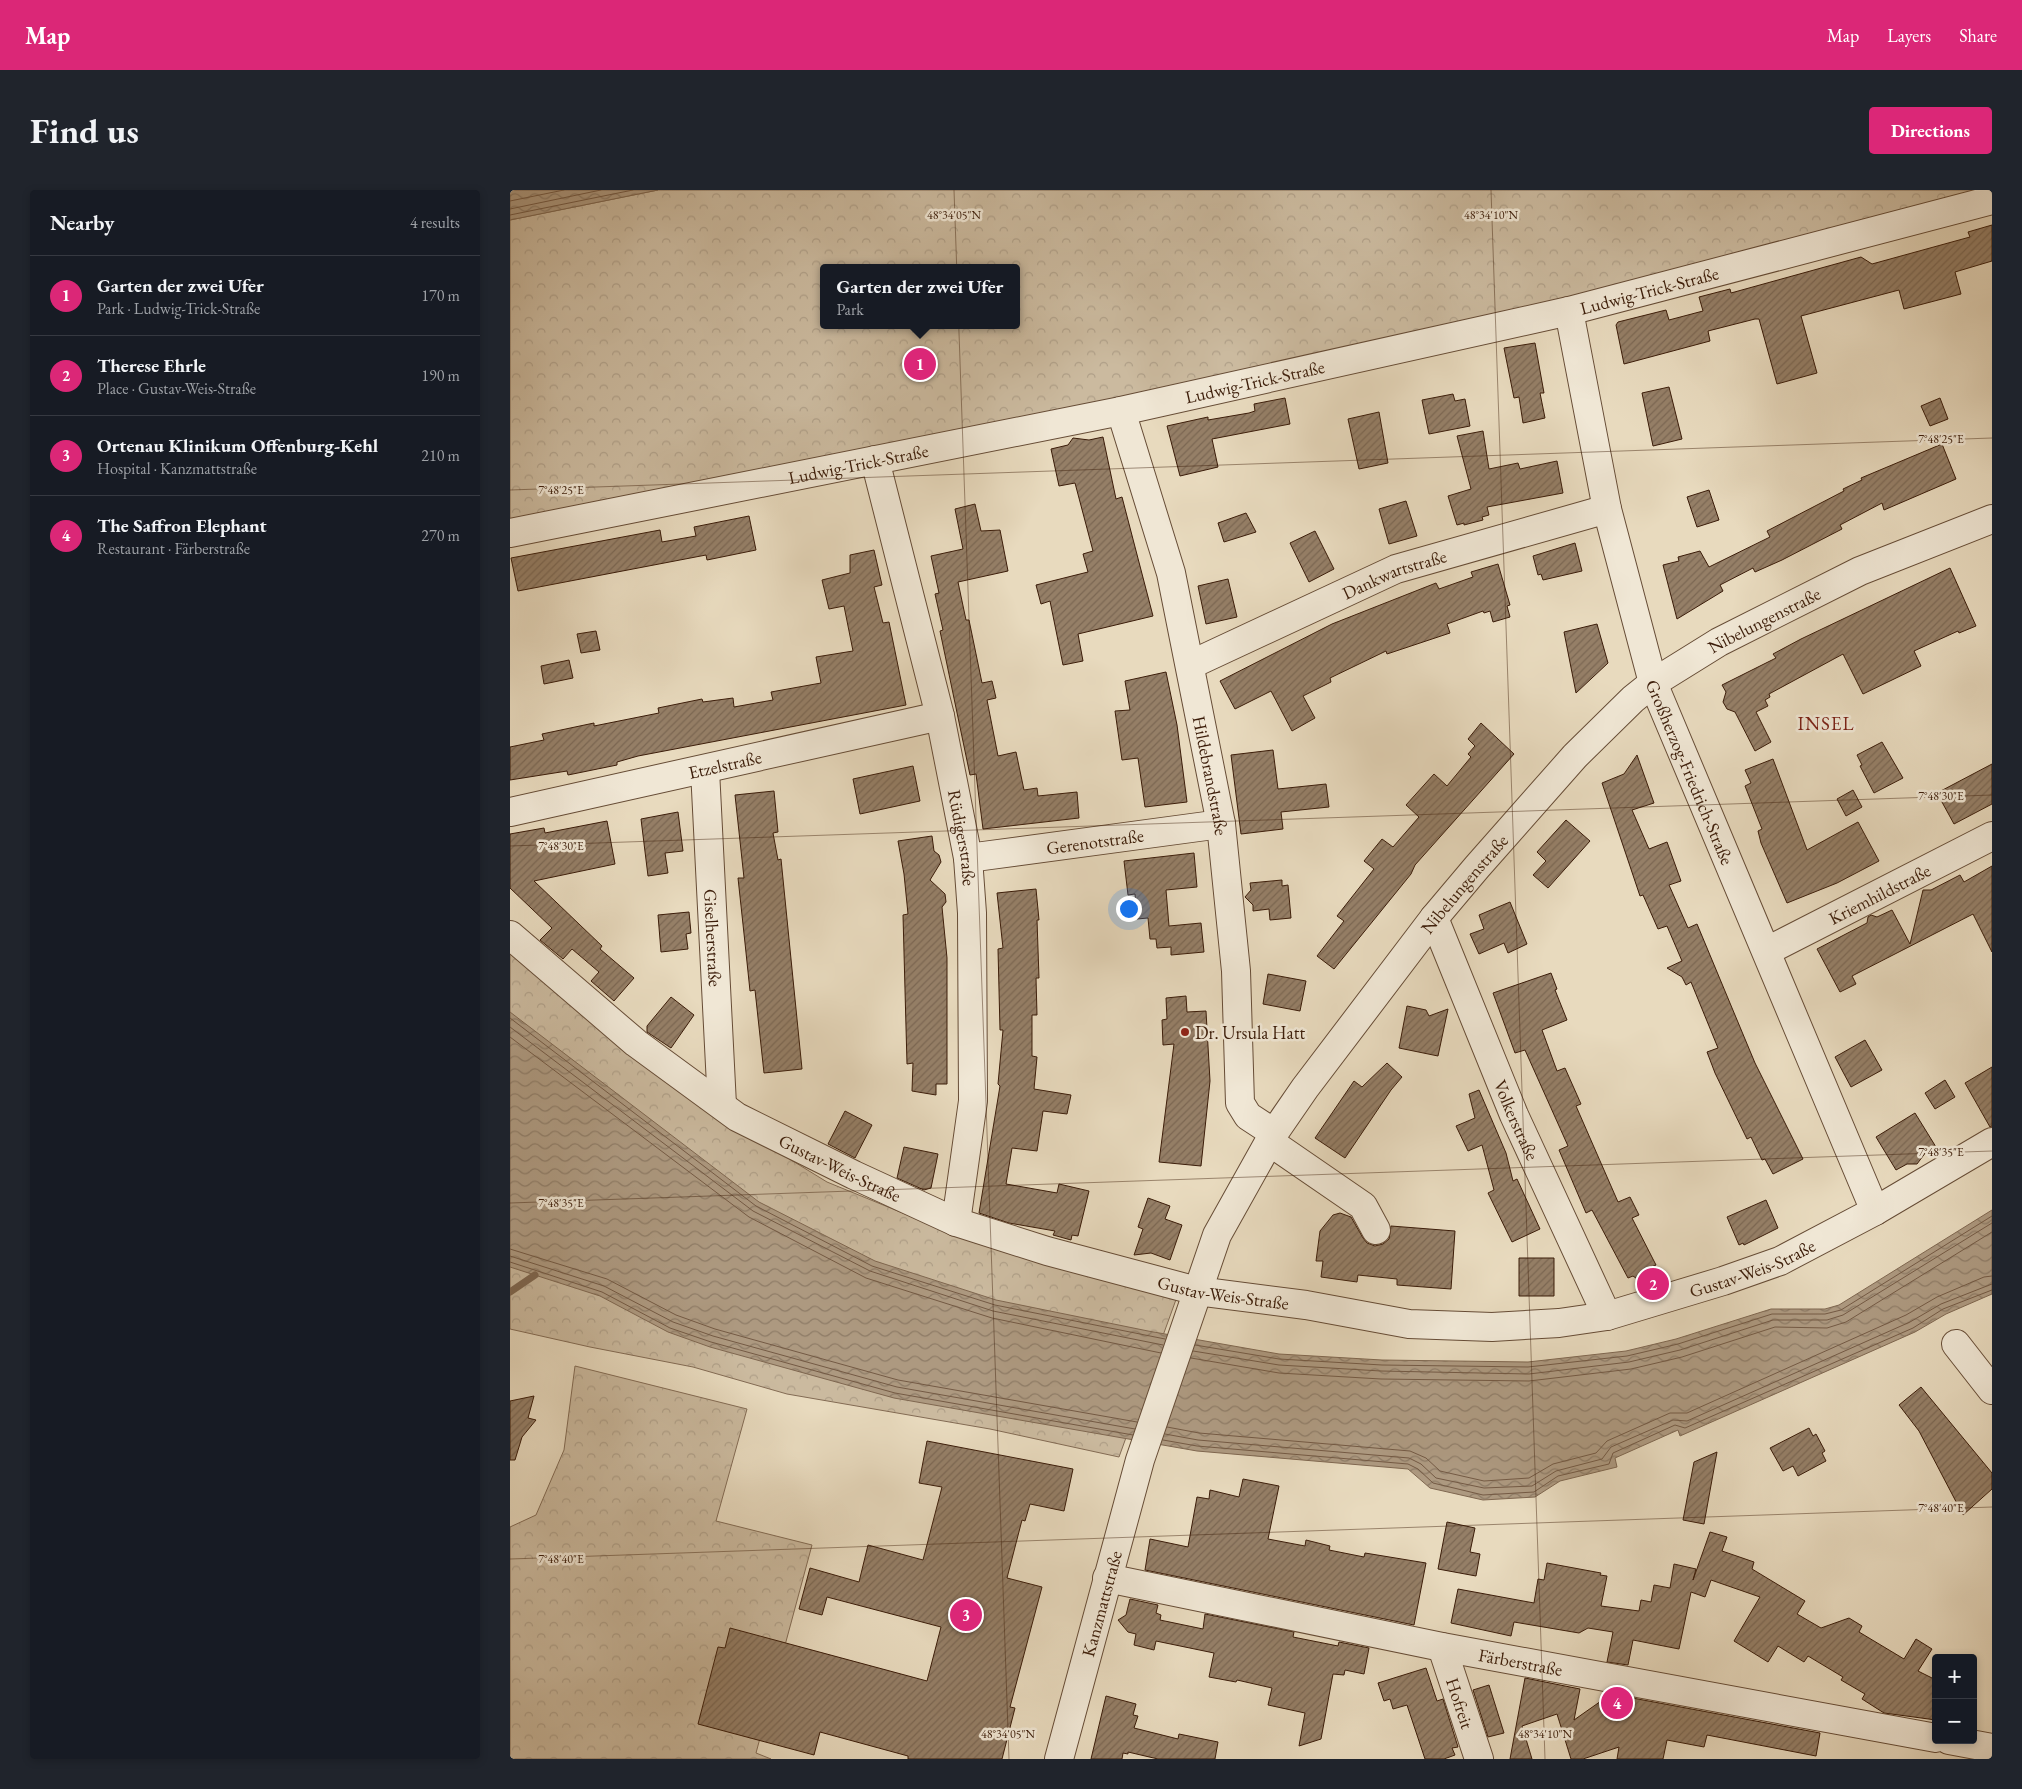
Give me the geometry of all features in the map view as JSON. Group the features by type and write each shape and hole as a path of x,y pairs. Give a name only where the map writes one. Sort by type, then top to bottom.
{"street":[{"name":"Ludwig-Trick-Straße","path":"510,533 1121,410 1568,311 1992,200"},
{"name":"Großherzog-Friedrich-Straße","path":"1568,311 1607,509 1653,683 1767,950 1875,1212"},
{"name":"Hildebrandstraße","path":"1121,410 1171,573 1221,824 1236,971 1240,1103 1248,1116 1272,1137 1363,1206 1376,1230"},
{"name":"Rüdigerstraße","path":"875,460 940,716 968,858 972,913 973,1101 956,1222"},
{"name":"Dankwartstraße","path":"1190,665 1396,569 1607,509"},
{"name":"Nibelungenstraße","path":"1144,1448 1217,1235 1272,1137 1305,1088 1434,918 1575,756 1633,699 1653,683 1719,642 1860,571 1992,519"},
{"name":"Etzelstraße","path":"510,812 940,716"},
{"name":"Giselherstraße","path":"705,770 722,1105"},
{"name":"Gerenotstraße","path":"968,858 1221,824"},
{"name":"Kriemhildstraße","path":"1767,950 1992,836"},
{"name":"Volkerstraße","path":"1434,918 1514,1115 1608,1316"},
{"name":"Gustav-Weis-Straße","path":"510,935 636,1043 737,1116 956,1222 1047,1251 1193,1302 1306,1305 1409,1324 1492,1327 1608,1316 1723,1281 1780,1261 1875,1212 1992,1142"},
{"path":"1956,1344 1992,1390"},
{"name":"Kanzmattstraße","path":"1059,1759 1144,1448"},
{"name":"Färberstraße","path":"1107,1578 1442,1647 1932,1737"},
{"name":"Hofreit","path":"1442,1647 1479,1759"},
{"path":"1970,1744 1992,1748"}],"green space":[{"path":"658,190 1992,190 1992,202 510,544 510,220"},
{"path":"510,948 713,1112 827,1182 932,1225 1182,1283 1119,1457 990,1429 787,1394 693,1367 510,1329"},
{"path":"575,1366 747,1409 716,1521 812,1545 756,1753 771,1759 510,1759 510,1527 536,1515 564,1450"}],"water":[{"path":"510,190 658,190 510,220"},
{"path":"510,1012 759,1202 875,1261 996,1300 1148,1331 1279,1354 1382,1360 1528,1362 1626,1351 1676,1339 1771,1309 1825,1309 1839,1305 1992,1210 1992,1294 1946,1314 1915,1332 1680,1436 1678,1430 1615,1458 1617,1467 1560,1481 1535,1497 1483,1500 1430,1488 1408,1469 1197,1451 894,1398 710,1347 668,1332 600,1296 510,1267"}],"building":[{"path":"1992,225 1992,261 1955,272 1961,294 1904,309 1899,290 1801,316 1817,373 1777,384 1759,319 1708,331 1710,341 1624,364 1616,325 1618,322 1666,310 1669,320 1703,311 1699,297 1730,289 1731,293 1861,257 1872,264 1970,237 1968,232"},
{"path":"1535,343 1544,393 1540,393 1545,418 1523,423 1519,397 1514,398 1504,348"},
{"path":"1669,387 1682,439 1653,446 1642,393"},
{"path":"1453,394 1455,401 1465,399 1470,426 1429,434 1422,400"},
{"path":"1285,398 1290,424 1212,439 1218,467 1180,476 1167,426 1208,417 1208,420 1249,413 1255,411 1254,404"},
{"path":"1940,398 1948,419 1930,426 1921,406"},
{"path":"1379,412 1388,463 1359,469 1348,419"},
{"path":"1483,431 1489,469 1518,463 1520,469 1557,461 1563,493 1487,507 1489,515 1482,517 1483,520 1457,525 1448,496 1471,489 1457,436"},
{"path":"1103,437 1116,499 1122,497 1153,616 1078,634 1083,661 1063,665 1050,601 1041,604 1036,585 1088,572 1083,554 1093,551 1075,483 1059,486 1051,449 1068,445 1073,438 1089,440"},
{"path":"1942,444 1956,479 1884,510 1882,503 1840,525 1842,529 1782,560 1755,572 1753,568 1720,585 1723,591 1677,619 1663,565 1679,561 1678,557 1700,551 1709,567 1770,537 1767,531 1844,491 1843,489 1862,480 1861,478"},
{"path":"1709,490 1719,520 1697,527 1687,497"},
{"path":"1406,501 1417,536 1389,544 1379,509"},
{"path":"975,504 981,531 1000,530 1008,571 958,582 966,620 969,620 982,683 992,681 996,698 987,700 998,756 1016,752 1024,790 1037,788 1038,796 1077,792 1079,818 983,829 976,774 970,775 940,631 943,630 935,594 939,593 931,556 963,549 955,509"},
{"path":"1246,513 1256,532 1224,542 1218,523"},
{"path":"749,516 756,550 707,560 706,555 518,591 511,558 660,530 662,542 696,536 694,527"},
{"path":"1315,531 1334,569 1309,582 1290,543"},
{"path":"1575,543 1582,571 1543,580 1541,574 1538,575 1533,556"},
{"path":"874,550 882,585 874,587 883,623 889,622 906,705 638,756 617,762 617,765 568,775 567,771 510,780 510,747 544,740 542,734 594,723 594,726 659,713 658,708 702,699 703,702 733,698 734,707 773,700 771,692 821,683 816,657 853,651 844,606 829,609 822,580 850,573 850,555"},
{"path":"1498,564 1510,605 1507,606 1510,617 1493,622 1490,611 1484,613 1483,611 1447,624 1450,633 1387,654 1386,651 1330,678 1331,682 1303,696 1315,718 1292,731 1271,691 1235,709 1220,681 1332,624 1436,583 1439,589 1473,577 1471,572"},
{"path":"1950,568 1976,626 1959,633 1958,631 1914,651 1921,666 1863,694 1843,654 1769,694 1770,697 1765,700 1768,706 1756,712 1771,742 1755,751 1735,712 1727,709 1723,702 1726,692 1722,685 1776,658 1773,654 1801,639"},
{"path":"1228,579 1237,617 1206,624 1198,586"},
{"path":"1597,624 1608,663 1576,693 1564,632"},
{"path":"596,631 600,650 581,653 577,634"},
{"path":"569,660 573,678 544,684 541,666"},
{"path":"1166,672 1177,725 1187,802 1145,807 1138,758 1122,760 1115,711 1130,710 1125,681"},
{"path":"1481,723 1514,754 1415,865 1411,874 1334,969 1317,956 1344,921 1337,916 1374,869 1364,861 1382,839 1393,847 1419,817 1406,805 1434,774 1447,786 1471,757 1468,754 1475,746 1468,739"},
{"path":"1882,742 1903,778 1874,793 1860,766 1862,765 1857,755"},
{"path":"1273,750 1278,789 1326,784 1329,807 1281,812 1283,829 1241,834 1231,755"},
{"path":"1637,755 1654,803 1632,810 1649,849 1667,842 1681,881 1669,885 1688,928 1697,924 1755,1063 1803,1159 1773,1174 1765,1159 1762,1160 1751,1137 1747,1139 1715,1073 1707,1052 1718,1048 1691,982 1686,985 1682,977 1667,968 1682,961 1667,926 1658,929 1643,895 1640,896 1602,783 1624,774"},
{"path":"1773,759 1807,850 1858,822 1879,861 1837,883 1787,903 1761,843 1758,831 1762,829 1745,786 1751,783 1745,770"},
{"path":"1992,764 1992,804 1954,824 1937,793"},
{"path":"913,766 920,801 860,814 853,779"},
{"path":"1853,790 1862,807 1846,816 1837,799"},
{"path":"774,791 778,832 773,833 778,860 781,859 802,1069 764,1073 755,990 750,991 738,878 744,878 735,795"},
{"path":"678,812 683,851 665,853 668,873 648,876 641,819"},
{"path":"1566,820 1590,841 1548,888 1533,875 1546,861 1537,852"},
{"path":"607,821 615,864 534,881 602,946 600,949 634,978 614,1001 591,981 599,972 572,949 563,959 540,940 552,928 510,888 510,834 544,828 545,833"},
{"path":"932,836 934,851 939,855 941,862 930,880 945,894 946,902 942,907 947,958 947,1084 936,1084 936,1095 912,1091 913,1063 907,1064 903,915 908,914 898,841"},
{"path":"1194,853 1197,887 1166,890 1169,926 1201,923 1204,952 1171,955 1171,947 1157,948 1156,939 1150,939 1148,918 1137,919 1135,894 1128,895 1124,861"},
{"path":"1992,866 1992,952 1973,914 1852,976 1856,984 1840,992 1817,949 1867,923 1868,917 1871,915 1877,917 1892,910 1910,944 1923,890 1931,890 1960,875 1964,882"},
{"path":"1282,880 1282,886 1288,885 1291,918 1270,920 1269,909 1253,911 1253,905 1245,897 1251,890 1250,883"},
{"path":"1036,889 1039,920 1037,920 1039,978 1036,978 1037,1015 1032,1015 1032,1056 1037,1057 1034,1089 1071,1095 1067,1114 1043,1111 1037,1151 1012,1148 1006,1184 1057,1193 1059,1184 1089,1191 1078,1236 1072,1235 1071,1240 1053,1235 1055,1231 1009,1223 979,1213 1000,1086 998,1084 1003,1030 1000,1030 998,949 1003,948 997,893"},
{"path":"1510,902 1527,944 1508,953 1504,943 1479,954 1470,934 1484,929 1479,915"},
{"path":"689,912 691,933 686,934 688,949 661,952 658,915"},
{"path":"1551,973 1557,989 1555,990 1567,1020 1542,1030 1557,1071 1565,1068 1581,1104 1576,1106 1618,1202 1630,1197 1639,1215 1632,1218 1656,1265 1643,1271 1643,1283 1633,1276 1628,1278 1592,1210 1586,1213 1559,1150 1568,1146 1525,1050 1515,1053 1493,993"},
{"path":"1268,974 1306,981 1300,1011 1263,1004"},
{"path":"1186,996 1187,1012 1206,1011 1210,1081 1201,1166 1159,1162 1174,1044 1163,1045 1162,1020 1167,1019 1166,998"},
{"path":"671,997 694,1015 671,1048 647,1032 647,1026"},
{"path":"1407,1006 1426,1010 1429,1016 1448,1009 1438,1056 1399,1048"},
{"path":"1865,1040 1882,1070 1851,1087 1835,1057"},
{"path":"1387,1063 1402,1077 1391,1090 1345,1158 1315,1138 1354,1081 1362,1087"},
{"path":"1992,1067 1992,1126 1990,1127 1965,1083"},
{"path":"1945,1080 1955,1097 1935,1109 1925,1093"},
{"path":"1479,1090 1506,1153 1513,1181 1517,1179 1540,1229 1512,1242 1488,1193 1494,1190 1482,1145 1468,1151 1456,1126 1475,1118 1469,1094"},
{"path":"845,1111 872,1125 855,1158 828,1144"},
{"path":"1915,1113 1936,1147 1926,1152 1917,1164 1907,1164 1896,1170 1876,1137"},
{"path":"904,1147 938,1154 931,1188 924,1190 897,1178"},
{"path":"1148,1198 1170,1206 1165,1219 1182,1225 1170,1260 1151,1253 1134,1255 1143,1229 1138,1227"},
{"path":"1766,1200 1778,1228 1744,1245 1743,1243 1739,1245 1727,1217"},
{"path":"1340,1213 1351,1217 1367,1243 1375,1246 1383,1244 1389,1239 1391,1226 1455,1231 1451,1289 1397,1285 1397,1279 1358,1275 1357,1282 1321,1277 1323,1261 1316,1261 1320,1231 1333,1215"},
{"path":"1519,1258 1554,1258 1554,1296 1519,1296"},
{"path":"1921,1387 1992,1473 1992,1489 1963,1515 1919,1431 1899,1405"},
{"path":"534,1396 528,1418 536,1420 522,1437 515,1460 510,1460 510,1401"},
{"path":"1809,1428 1813,1436 1816,1434 1825,1451 1822,1453 1826,1461 1798,1476 1793,1466 1783,1471 1770,1448"},
{"path":"927,1441 1073,1469 1064,1511 1030,1504 1025,1521 1022,1520 1007,1578 1042,1587 1010,1707 1015,1708 1002,1759 908,1759 908,1756 820,1732 814,1755 698,1724 718,1647 725,1648 730,1628 927,1681 941,1627 827,1597 822,1615 799,1609 810,1568 859,1582 868,1545 923,1560 942,1487 919,1483"},
{"path":"1717,1452 1704,1524 1683,1520 1694,1462"},
{"path":"1243,1479 1279,1486 1268,1539 1305,1546 1306,1540 1330,1546 1329,1550 1364,1557 1365,1553 1426,1563 1414,1625 1145,1570 1150,1539 1188,1547 1197,1497 1209,1499 1210,1490 1239,1497"},
{"path":"1447,1522 1475,1528 1470,1552 1480,1554 1476,1576 1438,1569"},
{"path":"1710,1532 1727,1537 1722,1551 1754,1562 1752,1569 1805,1601 1797,1614 1821,1628 1849,1618 1862,1626 1859,1632 1904,1659 1916,1639 1932,1649 1918,1671 1932,1678 1932,1719 1884,1713 1862,1699 1865,1694 1841,1680 1843,1677 1808,1656 1804,1662 1778,1646 1768,1662 1734,1641 1760,1597 1711,1580 1705,1597 1691,1592 1679,1649 1633,1640 1628,1665 1607,1662 1613,1632 1588,1628 1579,1633 1514,1622 1511,1636 1451,1623 1458,1589 1534,1603 1538,1579 1544,1580 1547,1563 1601,1573 1600,1575 1607,1576 1601,1606 1639,1611 1641,1600 1651,1602 1654,1585 1670,1588 1674,1564 1696,1569 1693,1580"},
{"path":"1130,1599 1158,1605 1156,1613 1161,1615 1160,1620 1203,1629 1205,1614 1294,1632 1293,1637 1338,1646 1339,1642 1369,1648 1364,1674 1345,1670 1344,1675 1333,1674 1321,1739 1299,1746 1305,1713 1268,1705 1272,1688 1237,1680 1236,1682 1209,1677 1214,1653 1156,1641 1154,1650 1134,1645 1136,1634 1128,1632 1118,1620 1126,1615"},
{"path":"1426,1668 1437,1701 1443,1699 1458,1747 1452,1748 1455,1755 1444,1759 1425,1759 1407,1705 1393,1709 1390,1699 1384,1701 1378,1683"},
{"path":"1525,1678 1580,1689 1574,1720 1611,1694 1820,1733 1816,1756 1707,1735 1704,1747 1667,1740 1663,1759 1617,1759 1619,1747 1583,1759 1571,1759 1557,1714 1522,1726 1532,1759 1510,1759"},
{"path":"1489,1685 1504,1733 1488,1737 1473,1690"},
{"path":"1106,1696 1136,1704 1133,1715 1138,1716 1134,1728 1178,1739 1179,1734 1218,1742 1215,1759 1158,1759 1128,1752 1128,1754 1123,1753 1122,1759 1091,1759"}],"waterway":[{"path":"510,1292 535,1275"}],"place":[{"name":"Garten der zwei Ufer","path":"920,364"},
{"name":"Dr. Ursula Hatt","path":"1185,1032"},
{"name":"Therese Ehrle","path":"1653,1284"},
{"name":"Ortenau Klinikum Offenburg-Kehl","path":"966,1615"},
{"name":"The Saffron Elephant","path":"1617,1703"}],"district":[{"name":"INSEL","path":"1826,723"}]}
